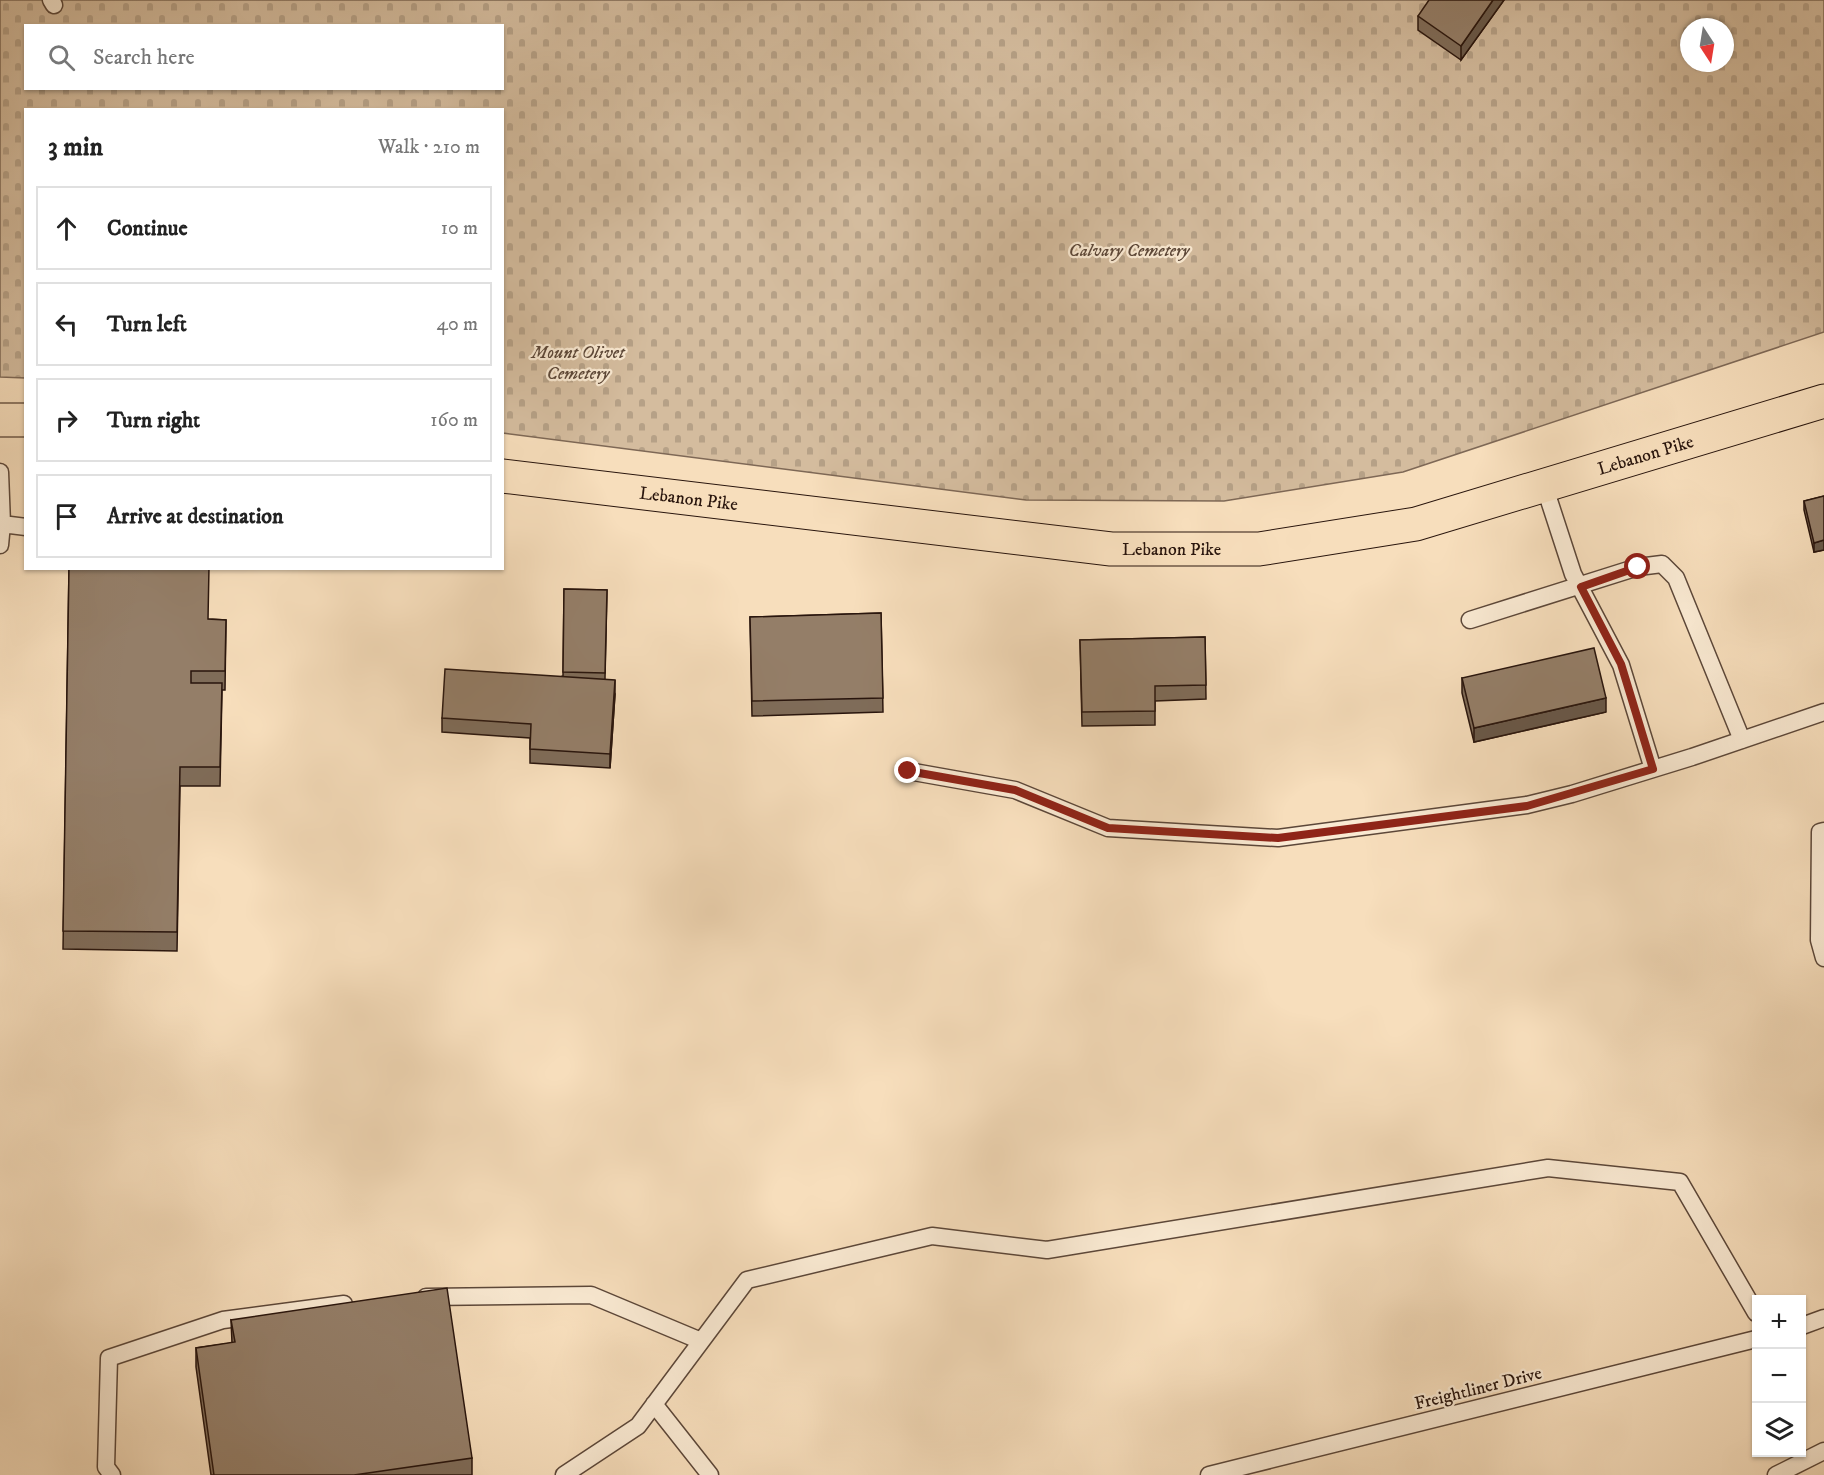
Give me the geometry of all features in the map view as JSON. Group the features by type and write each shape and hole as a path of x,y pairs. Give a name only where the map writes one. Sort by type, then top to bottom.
{"main road":[{"name":"Lebanon Pike","path":"504,476 1111,549 1259,549 1416,524 1824,401"},
{"path":"0,420 24,420"}],"lane":[{"path":"0,472 2,524 0,545"},
{"path":"1544,485 1573,574 1621,664 1653,769"},
{"path":"2,524 24,527"},
{"path":"1470,620 1581,587 1638,567 1662,564 1676,578 1742,740"},
{"path":"908,771 1015,790 1108,828 1278,838 1527,806 1653,769 1824,712"},
{"path":"1824,831 1820,832 1819,940 1824,958"},
{"path":"564,1475 638,1426 747,1280 932,1236 1047,1250 1548,1168 1680,1182 1752,1306"},
{"path":"409,1297 591,1295 701,1341"},
{"path":"112,1475 106,1467 109,1358 223,1320 362,1302"},
{"path":"1806,1325 1824,1318"},
{"name":"Freightliner Drive","path":"1209,1475 1752,1340"},
{"path":"654,1404 710,1475"},
{"path":"1776,1475 1824,1451"}],"green space":[{"name":"Calvary Cemetery","path":"0,0 1824,0 1824,332 1403,472 1224,501 1026,500 504,433 504,108 24,108 24,378 0,377"}],"building":[{"path":"1429,0 1493,0 1461,46 1418,16"},
{"path":"1824,496 1824,540 1814,543 1804,501"},
{"path":"69,570 209,570 208,619 226,620 225,671 191,671 191,683 222,683 220,767 180,767 177,932 63,931"},
{"path":"564,589 607,590 605,673 563,672"},
{"path":"881,613 883,698 752,701 750,617"},
{"path":"1205,637 1206,685 1155,686 1155,711 1082,712 1080,640"},
{"path":"1594,648 1606,698 1474,728 1462,678"},
{"path":"445,669 615,680 610,754 530,749 531,724 442,718"},
{"path":"447,1288 472,1458 354,1475 214,1475 196,1348 235,1342 231,1320"}],"route":[{"path":"908,771 1015,790 1108,828 1278,838 1527,806 1572,794 1653,769 1621,664 1581,587 1638,567"}],"park label":[{"name":"Mount Olivet Cemetery","path":"578,362"}]}
